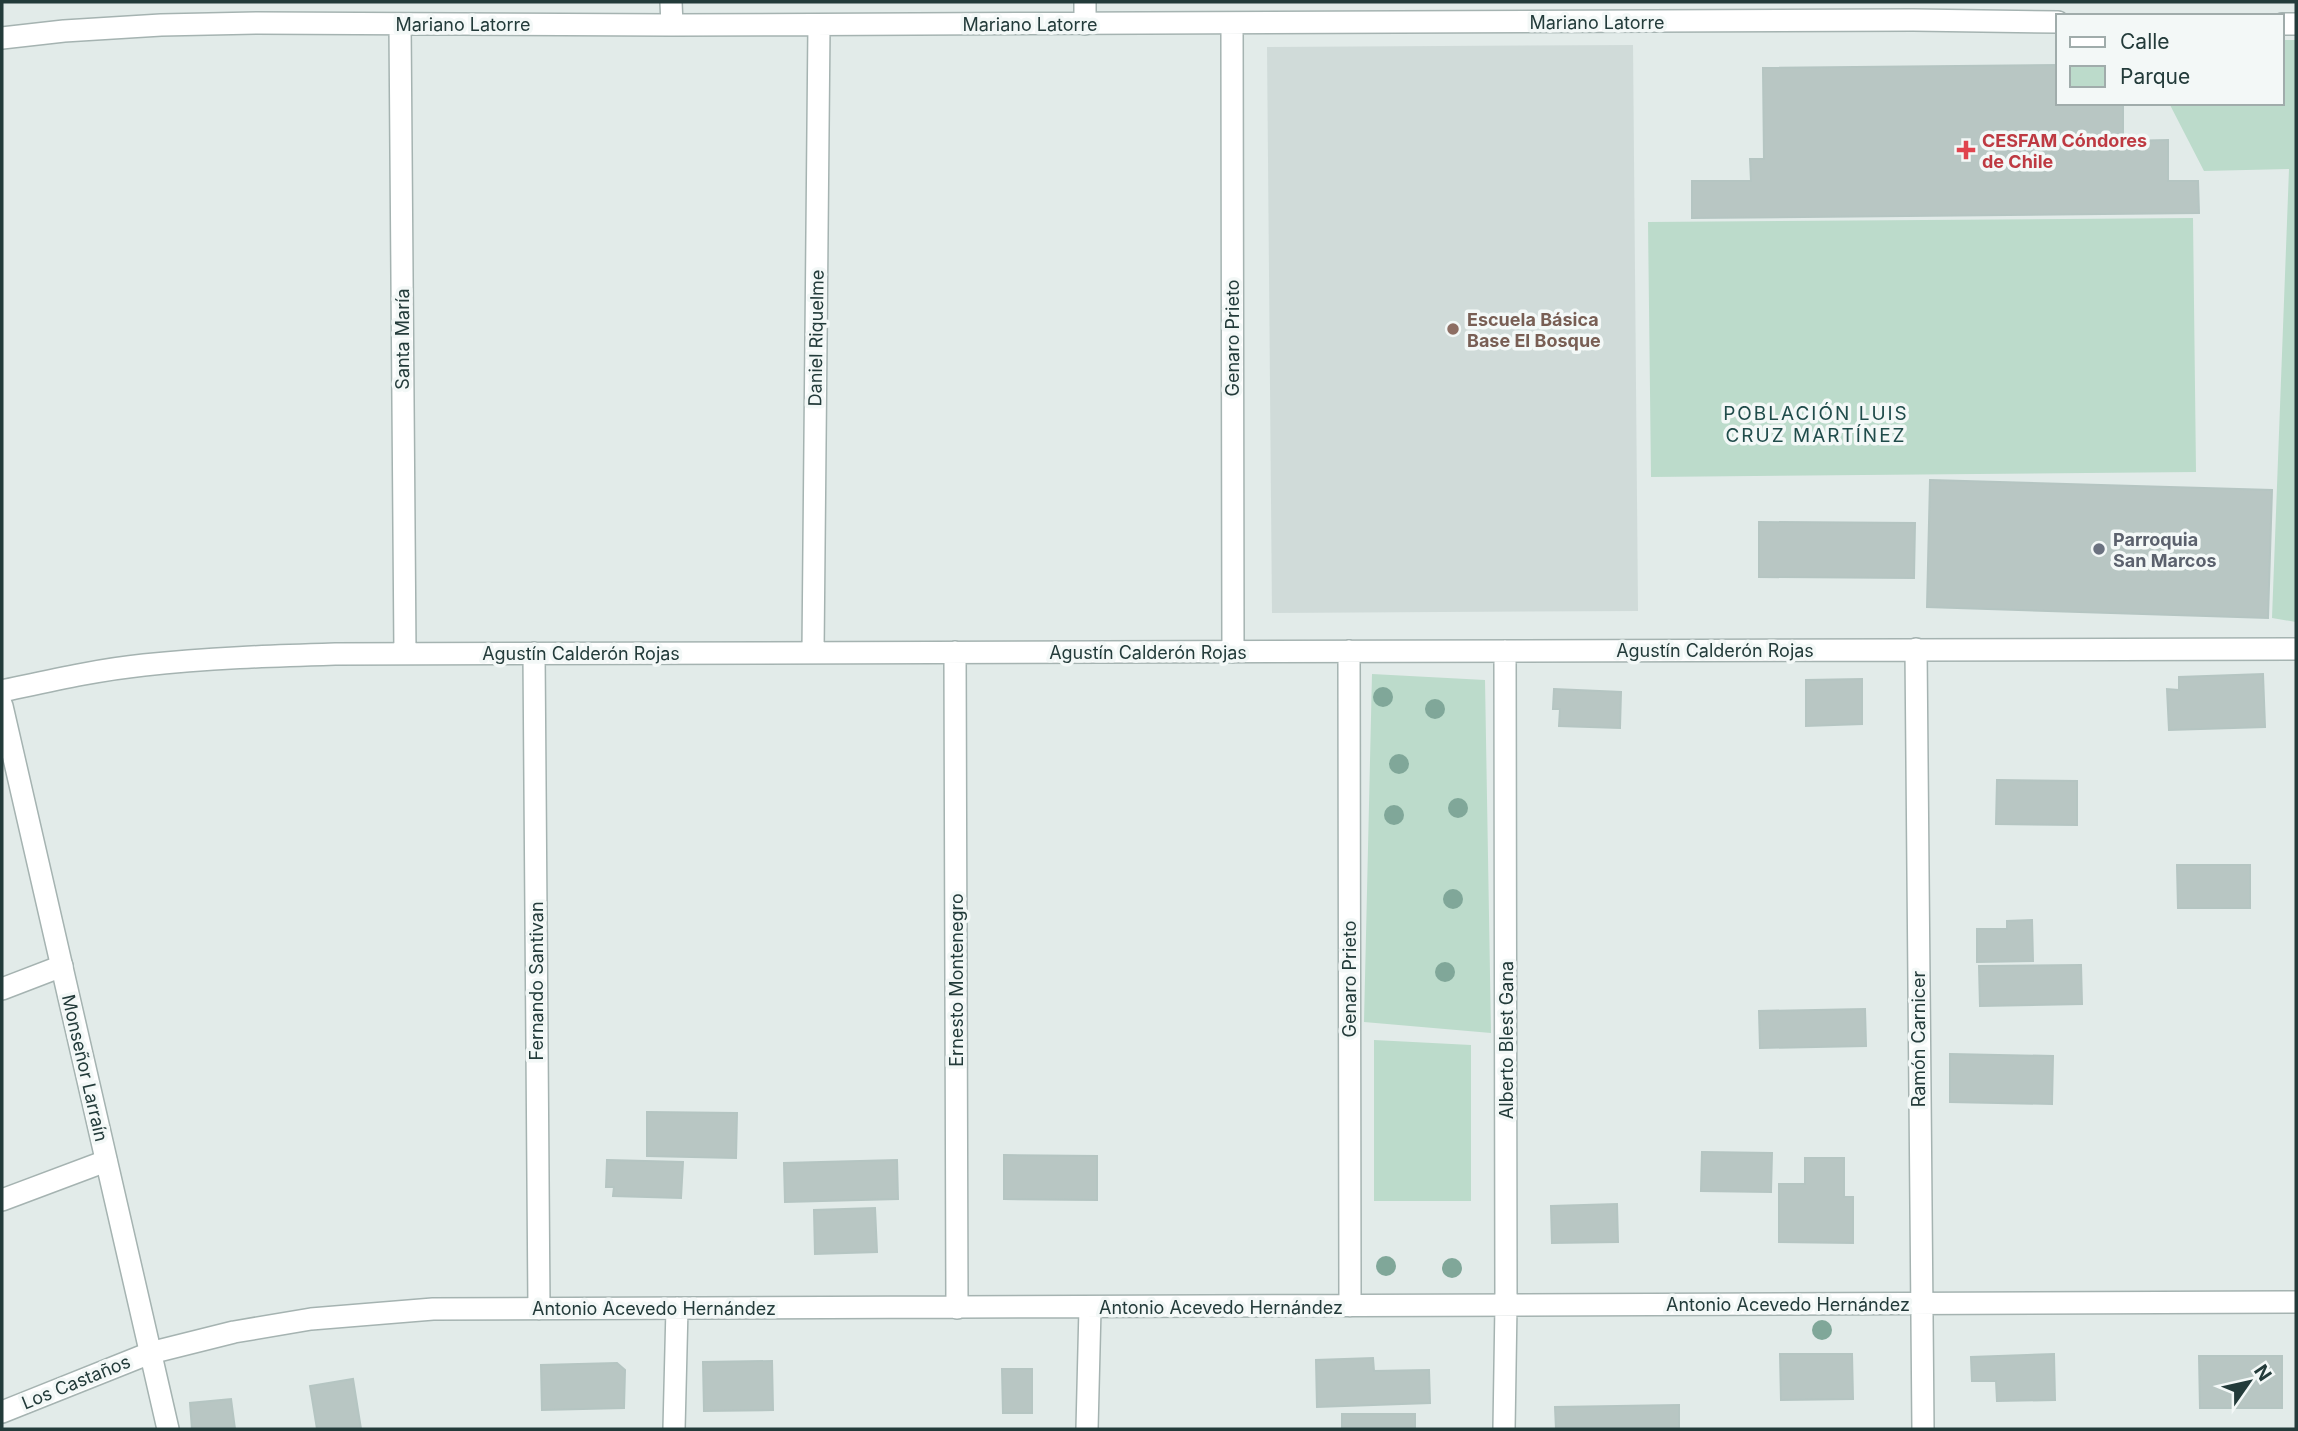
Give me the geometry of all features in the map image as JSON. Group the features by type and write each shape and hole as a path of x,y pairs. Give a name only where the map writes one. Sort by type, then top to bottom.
{"street":[{"path":"671,2 672,25"},
{"path":"1085,2 1085,24"},
{"name":"Mariano Latorre","path":"2,38 257,12 400,24 1232,24 1499,12 1913,11 2056,22"},
{"name":"Santa María","path":"400,24 405,654"},
{"name":"Daniel Riquelme","path":"813,652 819,24"},
{"name":"Genaro Prieto","path":"1232,24 1233,652"},
{"name":"Ramón Carnicer","path":"1916,649 1923,1429"},
{"name":"Agustín Calderón Rojas","path":"2,691 70,676 250,656 2296,649"},
{"name":"Genaro Prieto","path":"1349,651 1350,1306"},
{"name":"Alberto Blest Gana","path":"1504,1429 1505,651"},
{"name":"Ernesto Montenegro","path":"955,652 957,1308"},
{"name":"Fernando Santivan","path":"534,653 539,1309"},
{"name":"Monseñor Larraín","path":"2,706 9,769 62,966 168,1429"},
{"path":"2,989 62,966"},
{"path":"2,1200 106,1161"},
{"name":"Antonio Acevedo Hernández","path":"150,1353 234,1332 335,1316 433,1309 2296,1302"},
{"path":"1087,1429 1090,1307"},
{"path":"674,1429 677,1308"},
{"name":"Los Castaños","path":"2,1412 150,1353"}],"shaded area":[{"name":"Escuela Básica Base El Bosque","path":"1633,45 1638,611 1272,613 1267,47"}],"green space":[{"path":"2284,40 2296,40 2296,622 2272,618 2289,169 2204,171 2170,105 2284,105"},
{"path":"2193,218 2196,472 1651,477 1648,222"},
{"path":"1372,674 1485,680 1491,1033 1364,1022"},
{"path":"1374,1040 1471,1045 1471,1201 1374,1201"}],"building":[{"name":"CESFAM Cóndores de Chile","path":"2056,65 2056,105 2123,105 2123,141 2168,140 2168,181 2198,181 2199,213 1692,218 1692,181 1751,181 1750,159 1764,159 1763,68"},
{"name":"Parroquia San Marcos","path":"1930,480 2272,490 2268,618 1927,607"},
{"path":"1759,522 1915,523 1914,578 1759,577"},
{"path":"2263,674 2265,727 2169,730 2167,689 2179,690 2179,677"},
{"path":"1862,679 1862,724 1806,726 1806,680"},
{"path":"1554,689 1621,692 1620,728 1559,726 1560,709 1553,709"},
{"path":"1997,780 2077,781 2077,825 1996,824"},
{"path":"2177,865 2250,865 2250,908 2178,908"},
{"path":"2032,920 2033,961 1977,962 1977,929 2007,929 2007,921"},
{"path":"2081,965 2082,1004 1980,1006 1979,966"},
{"path":"1865,1009 1866,1046 1760,1048 1759,1011"},
{"path":"1950,1054 2053,1056 2052,1104 1950,1102"},
{"path":"647,1112 737,1113 736,1158 647,1156"},
{"path":"1702,1152 1772,1153 1771,1192 1701,1191"},
{"path":"1004,1155 1097,1156 1097,1200 1004,1199"},
{"path":"1805,1158 1844,1158 1844,1197 1853,1197 1853,1243 1779,1242 1779,1184 1805,1184"},
{"path":"607,1160 683,1162 681,1198 613,1196 614,1187 606,1187"},
{"path":"897,1160 898,1199 785,1202 784,1163"},
{"path":"1617,1204 1618,1242 1552,1243 1551,1206"},
{"path":"875,1208 877,1252 815,1254 814,1210"},
{"path":"1780,1354 1852,1354 1853,1399 1781,1400"},
{"path":"2054,1354 2055,1400 1997,1401 1996,1381 1972,1381 1971,1357"},
{"path":"2199,1356 2282,1356 2282,1408 2200,1408"},
{"path":"1373,1358 1374,1371 1429,1370 1430,1403 1317,1407 1316,1360"},
{"path":"772,1361 773,1410 704,1411 703,1362"},
{"path":"617,1363 625,1370 624,1408 542,1410 541,1365"},
{"path":"1002,1369 1032,1369 1032,1413 1003,1413"},
{"path":"353,1379 361,1429 317,1429 310,1386"},
{"path":"231,1399 235,1429 192,1429 190,1403"},
{"path":"1679,1405 1679,1429 1556,1429 1555,1407"},
{"path":"1342,1414 1415,1414 1415,1429 1342,1429"}],"place":[{"name":"CESFAM Cóndores de Chile","path":"1966,150"},
{"name":"Escuela Básica Base El Bosque","path":"1453,329"},
{"name":"Parroquia San Marcos","path":"2099,549"}],"district":[{"name":"POBLACIÓN LUIS CRUZ MARTÍNEZ","path":"1816,424"}]}
